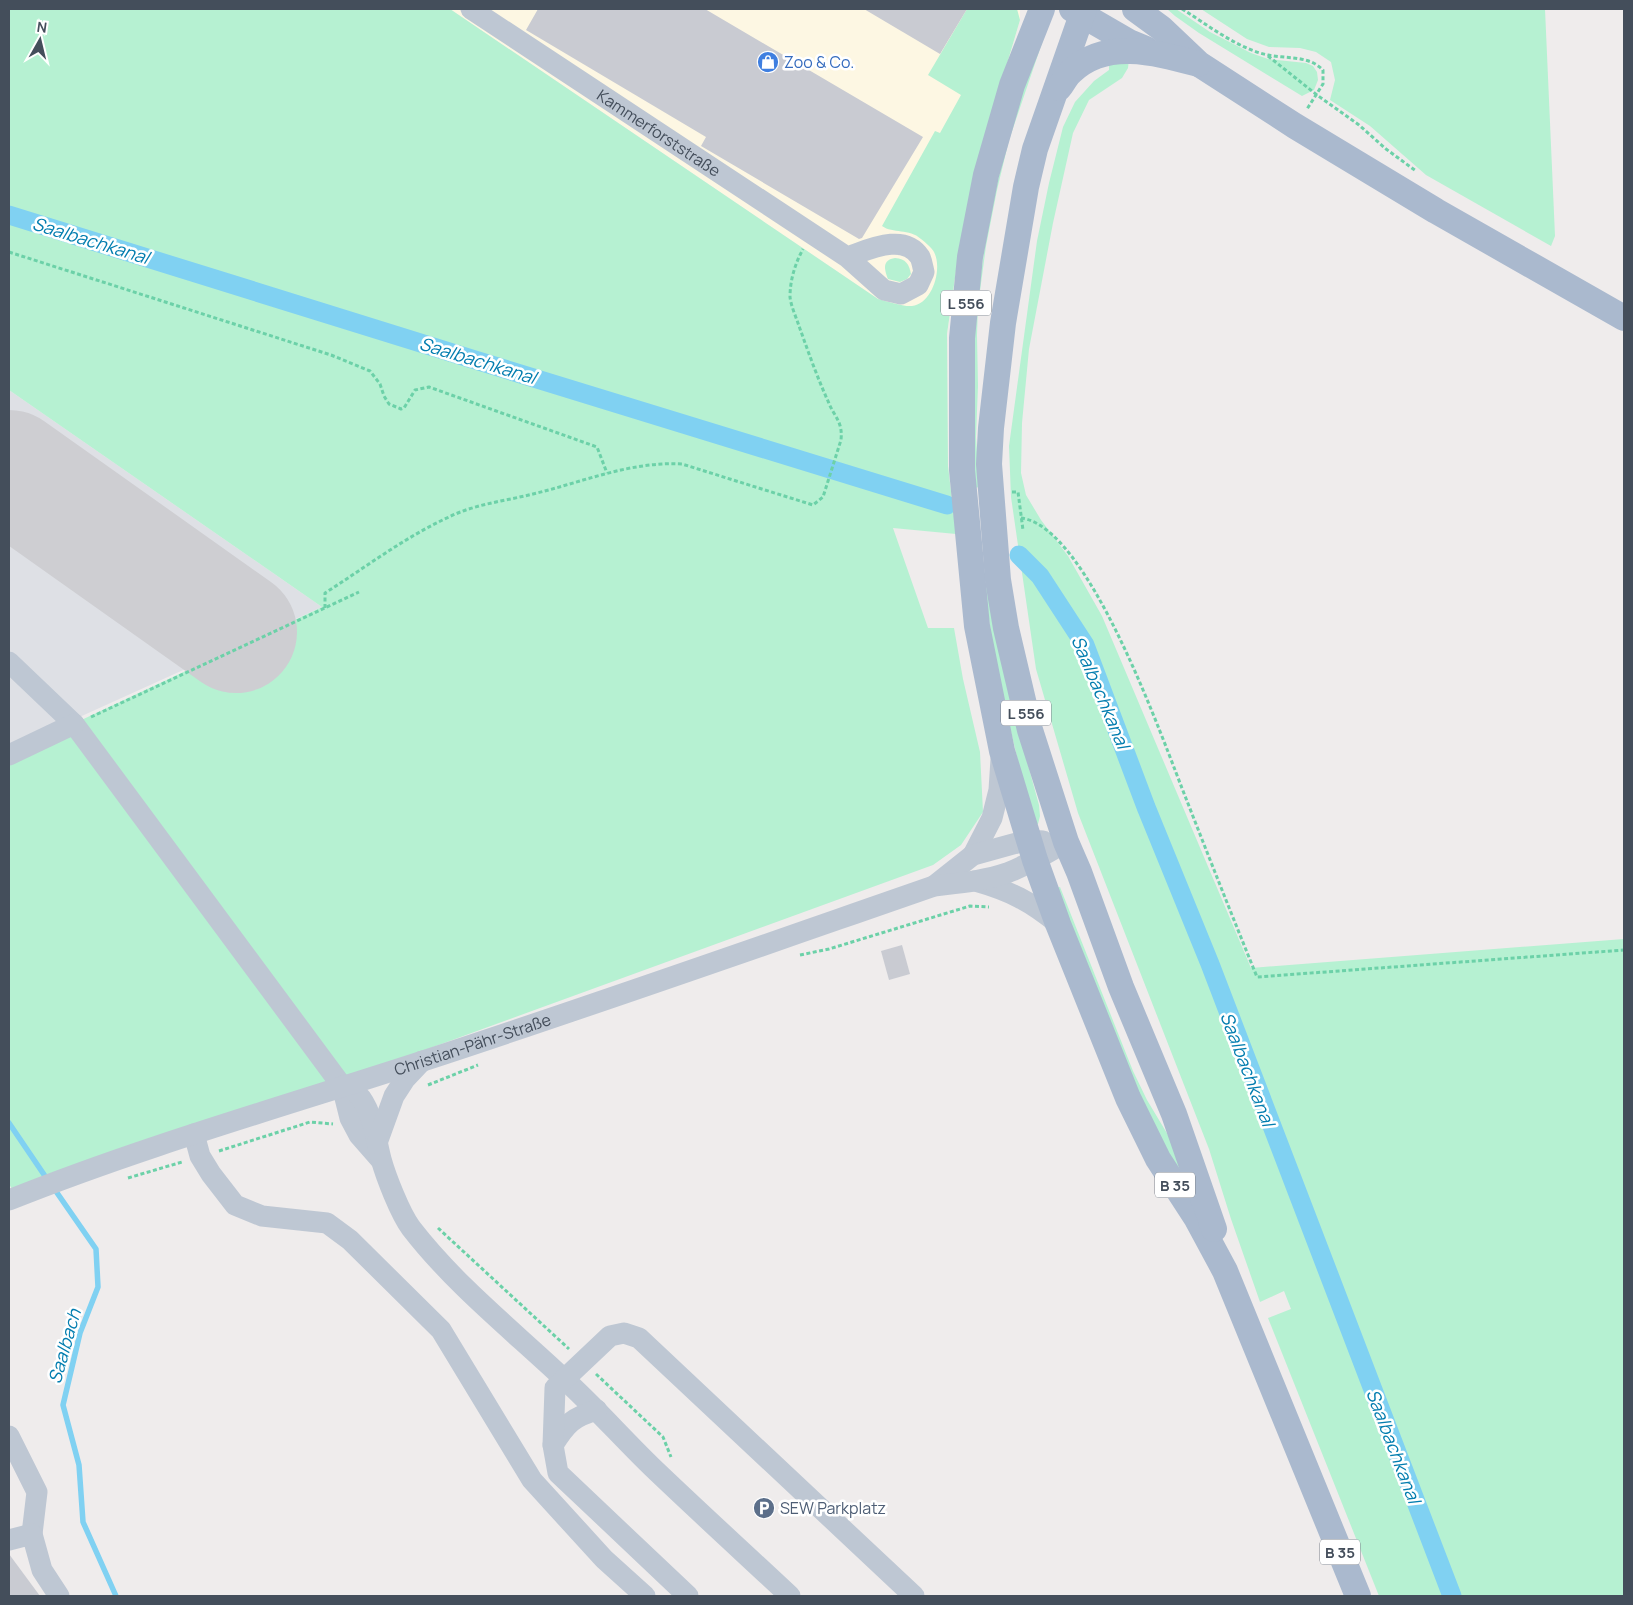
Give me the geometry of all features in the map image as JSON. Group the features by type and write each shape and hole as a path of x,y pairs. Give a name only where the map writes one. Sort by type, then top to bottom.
{"main road":[{"name":"L 556","path":"1031,850 1002,751 978,626 966,526 962,470 962,338 970,257 986,175 1012,85 1042,9"},
{"path":"1134,9 1156,18 1198,64 1295,126 1436,211 1624,318"},
{"name":"L 556","path":"1066,842 1030,730 1006,628 998,580 989,464 1002,323 1026,187 1035,149 1079,11"},
{"path":"1079,11 1129,42 1154,53"},
{"path":"1053,96 1071,72 1098,55 1135,50 1198,64"},
{"name":"B 35","path":"1066,842 1191,1160 1211,1216 1225,1271"},
{"name":"B 35","path":"1031,850 1058,924 1128,1098 1158,1159 1197,1219 1225,1271 1358,1596"}],"street":[{"name":"Kammerforststraße","path":"471,9 847,257"},
{"path":"9,662 74,724 342,1086 350,1118 358,1135 379,1152"},
{"path":"9,755 74,724"},
{"path":"973,855 992,818 999,790 1002,751"},
{"name":"Christian-Pähr-Straße","path":"934,886 973,855 1031,850 1066,842"},
{"name":"Christian-Pähr-Straße","path":"9,1200 66,1178 194,1134 422,1061 934,886 975,881 1007,873 1031,850"},
{"path":"975,881 1011,892 1038,908 1058,924"},
{"path":"379,1152 394,1096 405,1079 422,1061"},
{"path":"342,1086 353,1090 361,1099 368,1113 394,1195 410,1226 467,1290 564,1378 651,1466 790,1596"},
{"path":"194,1134 200,1156 211,1174 235,1205 262,1216 327,1223 350,1240 441,1330 532,1480 604,1559 645,1596"},
{"path":"688,1596 558,1473 553,1445 555,1388 610,1336 624,1333 639,1338 914,1596"},
{"path":"553,1445 565,1426 581,1415 597,1410"},
{"path":"9,1436 37,1492 32,1534 42,1570 59,1596"},
{"path":"9,1540 32,1534"}],"path":[{"path":"1182,9 1246,49 1268,56 1296,58 1316,63 1323,70 1323,84 1317,95"},
{"path":"1268,56 1359,125 1386,149 1419,174"},
{"path":"325,608 326,593 450,516 476,506 534,494 607,472 665,463 682,464 814,505 823,497 841,440 842,431 840,422 830,406 818,378 790,300 796,261 811,233"},
{"path":"9,252 331,355 370,371 380,384 389,404 401,409 404,408 415,390 429,388 597,447 607,472"},
{"path":"1008,484 1009,493"},
{"path":"1018,492 1023,530"},
{"path":"1021,518 1030,519 1044,526 1069,552 1105,607 1134,666 1257,977 1624,950"},
{"path":"74,724 359,592"},
{"path":"791,957 829,949 970,906 995,908"},
{"path":"426,1086 434,1081 481,1064"},
{"path":"119,1180 310,1122 331,1125 350,1118"}],"shaded area":[{"path":"450,9 1020,9 1020,20 1004,74 958,257 947,334 878,299"},
{"path":"9,390 322,607 9,749"}],"green space":[{"path":"9,9 450,9 878,299 912,306 919,304 925,299 934,285 937,267 934,252 911,233 891,230 882,226 935,131 940,133 961,95 928,75 967,9 1017,9 1020,20 974,175 958,257 947,334 948,466 956,534 893,528 928,628 954,628 963,679 980,752 983,812 961,845 933,865 17,1197 9,1184 9,754 322,607 9,390"},
{"path":"1167,9 1176,9 1210,32 1251,53 1268,59 1306,63 1313,66 1317,72 1318,80 1314,90 1302,96 1199,33"},
{"path":"1201,9 1545,9 1555,236 1551,246 1426,175 1370,126 1330,100 1335,80 1331,62 1316,52 1300,48 1269,47 1247,39"},
{"path":"1044,37 1009,140 986,246 978,306 976,437 979,487 975,488 974,321 989,218 1015,108"},
{"path":"1129,59 1128,68 1122,78 1089,100 1073,133 1053,223 1029,349 1022,423 1021,473 1026,495 1041,520 1068,556 1102,616 1251,968 1624,939 1624,1596 1379,1596 1268,1318 1291,1309 1284,1291 1260,1302 1209,1149 1078,813 1036,669 1011,497 1009,446 1037,241 1063,127 1075,102 1094,81 1109,70 1109,63"},
{"path":"895,258 906,263 911,274 907,279 900,282 888,279 886,272 886,263"},
{"path":"982,569 1025,754 1039,805 1040,816 1038,824 1033,825 996,668"},
{"path":"1060,887 1133,1071 1147,1100 1171,1140 1193,1193 1151,1125 1056,888"}],"building":[{"path":"538,9 705,9 923,137 862,238 859,239 701,146 706,137 526,30"},
{"path":"864,9 967,9 940,54"},
{"path":"902,945 910,974 889,980 881,951"},
{"path":"9,1554 40,1596 9,1596"}],"waterway":[{"name":"Saalbachkanal","path":"9,215 947,505"},
{"name":"Saalbachkanal","path":"1019,555 1040,576 1085,645 1146,807 1210,964 1452,1596"},
{"name":"Saalbach","path":"9,1123 47,1179"},
{"name":"Saalbach","path":"53,1187 96,1249 98,1287 80,1333 63,1405 79,1465 83,1522 116,1596"}],"runway":[{"path":"9,471 236,632"}],"place":[{"name":"Zoo & Co.","path":"768,62"},
{"name":"SEW Parkplatz","path":"764,1508"}]}
